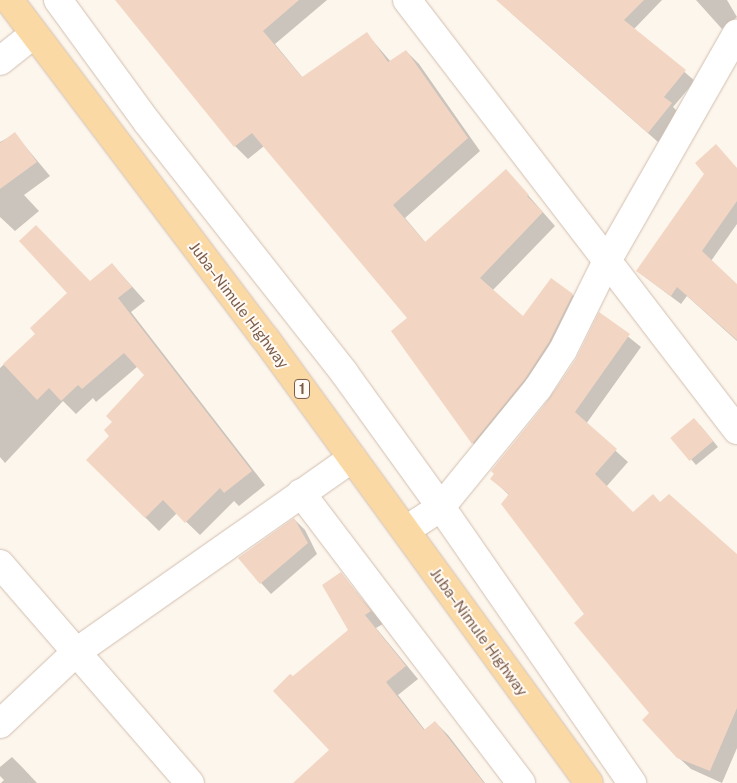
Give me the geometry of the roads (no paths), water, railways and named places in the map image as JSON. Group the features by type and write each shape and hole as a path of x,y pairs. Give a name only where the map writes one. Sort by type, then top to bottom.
{"main road":[{"name":"Juba–Nimule Highway","path":"9,0 265,338 589,783"}],"street":[{"path":"58,0 146,122 345,374 441,507 632,783"},
{"path":"408,0 737,430"},
{"path":"406,530 441,507 538,388 563,350 608,261 737,33"},
{"path":"0,61 34,34"},
{"path":"0,724 75,653 352,458"},
{"path":"302,493 521,783"},
{"path":"0,564 75,653 190,783"}]}
